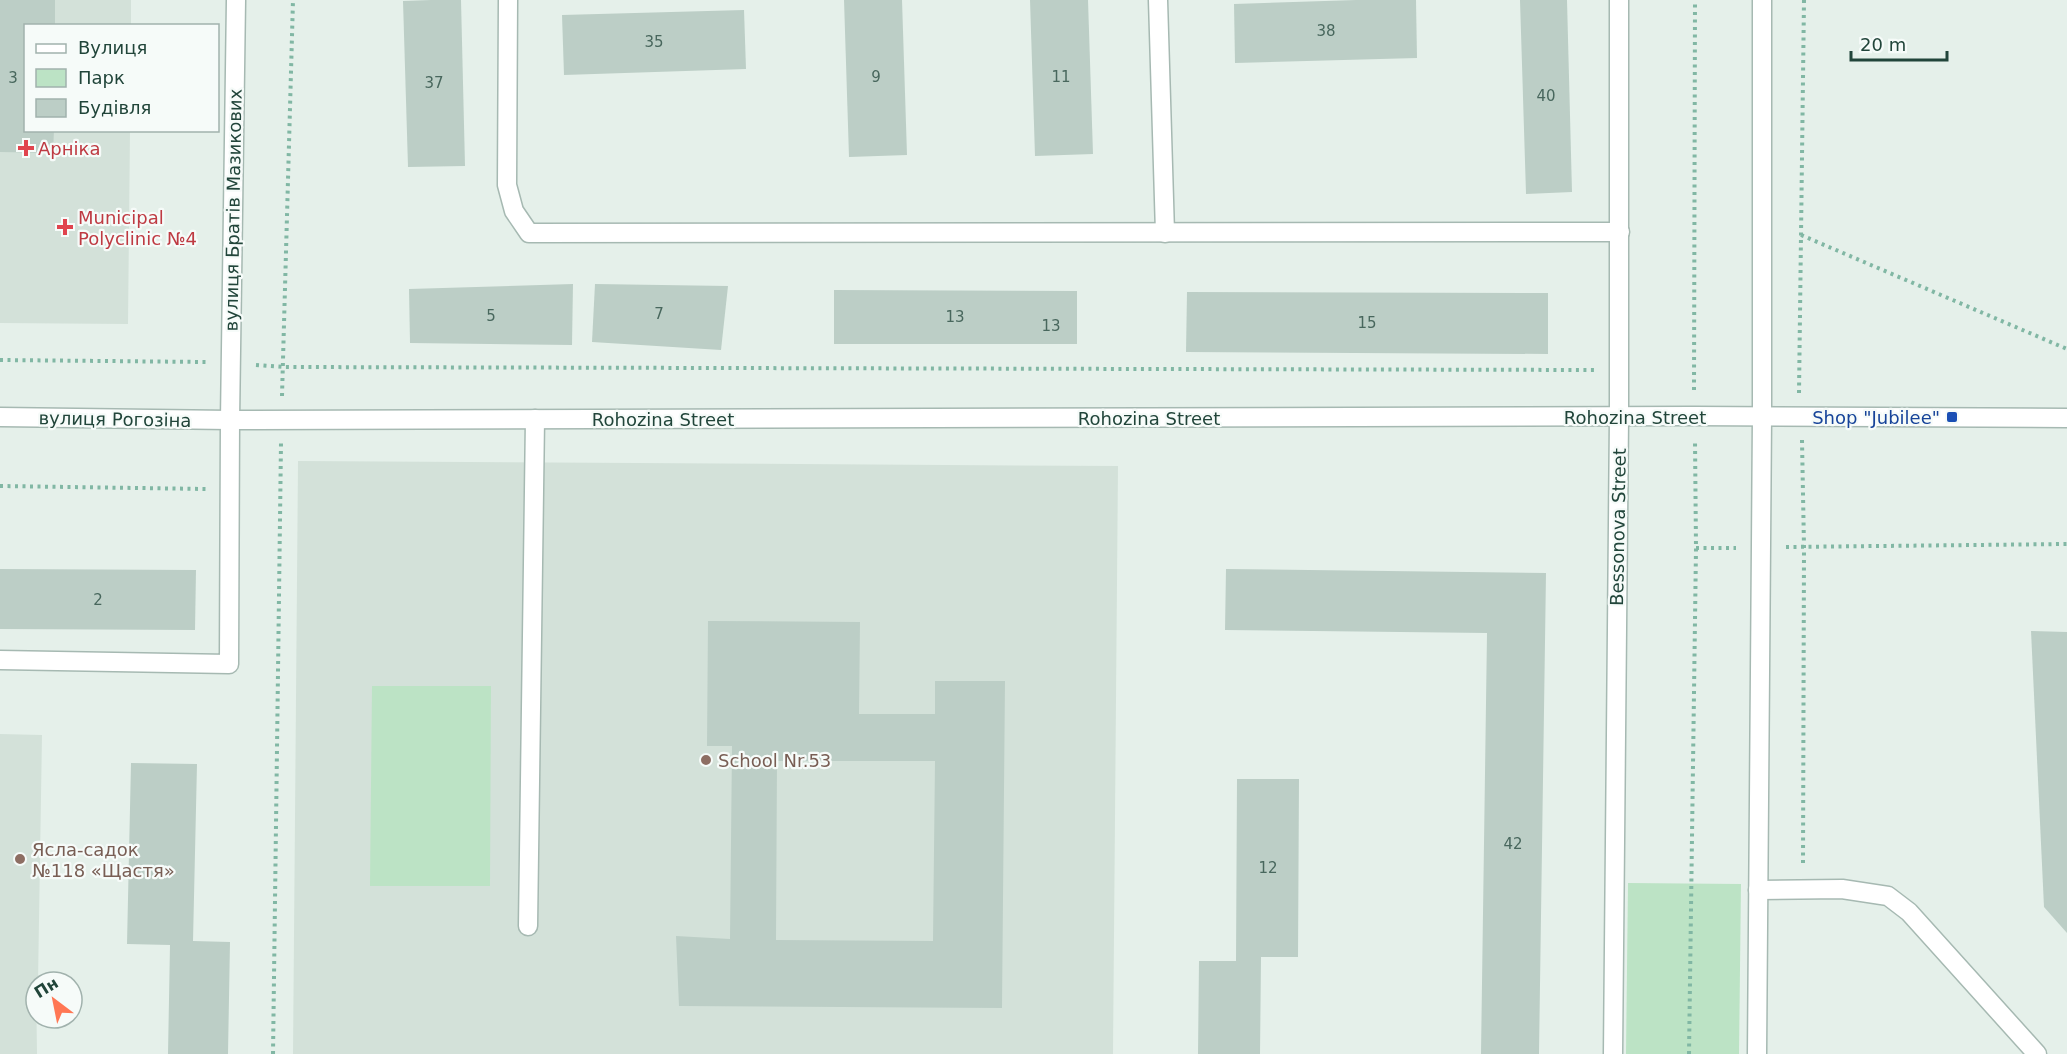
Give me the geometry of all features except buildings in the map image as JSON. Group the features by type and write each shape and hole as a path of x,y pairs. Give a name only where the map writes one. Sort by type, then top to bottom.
{"street":[{"name":"вулиця Братів Мазикових","path":"0,660 229,664 236,0"},
{"path":"508,0 507,185 514,212 529,233 1620,232"},
{"path":"1158,0 1165,233"},
{"name":"Bessonova Street","path":"1613,1054 1619,417 1619,0"},
{"path":"1757,1054 1762,548 1762,0"},
{"name":"Rohozina Street","path":"230,420 1694,416 2067,418"},
{"name":"вулиця Рогозіна","path":"0,417 230,420"},
{"path":"528,926 536,419"},
{"path":"1758,890 1842,889 1888,896 1909,912 2037,1054"}],"path":[{"path":"273,1054 282,420 293,0"},
{"path":"1689,1054 1696,548 1695,0"},
{"path":"1801,235 2067,349"},
{"path":"0,360 231,363 284,367 1619,370"},
{"path":"0,486 230,489"},
{"path":"1696,548 2067,544"}],"shaded area":[{"name":"Municipal Polyclinic №4","path":"0,0 131,0 131,24 24,24 24,132 130,132 128,324 0,323"},
{"name":"School Nr.53","path":"298,461 1118,466 1113,1054 293,1054"},
{"name":"Ясла-садок №118 «Щастя»","path":"0,734 42,735 38,970 24,970 24,1030 37,1030 37,1054 0,1054"}],"green space":[{"path":"372,686 491,686 490,886 370,886"},
{"path":"1628,883 1741,884 1739,1054 1626,1054"}],"place":[{"name":"Арніка","path":"26,148"},
{"name":"Municipal Polyclinic №4","path":"65,227"},
{"name":"Shop \"Jubilee\"","path":"1952,417"},
{"name":"School Nr.53","path":"706,760"},
{"name":"Ясла-садок №118 «Щастя»","path":"20,859"}]}
